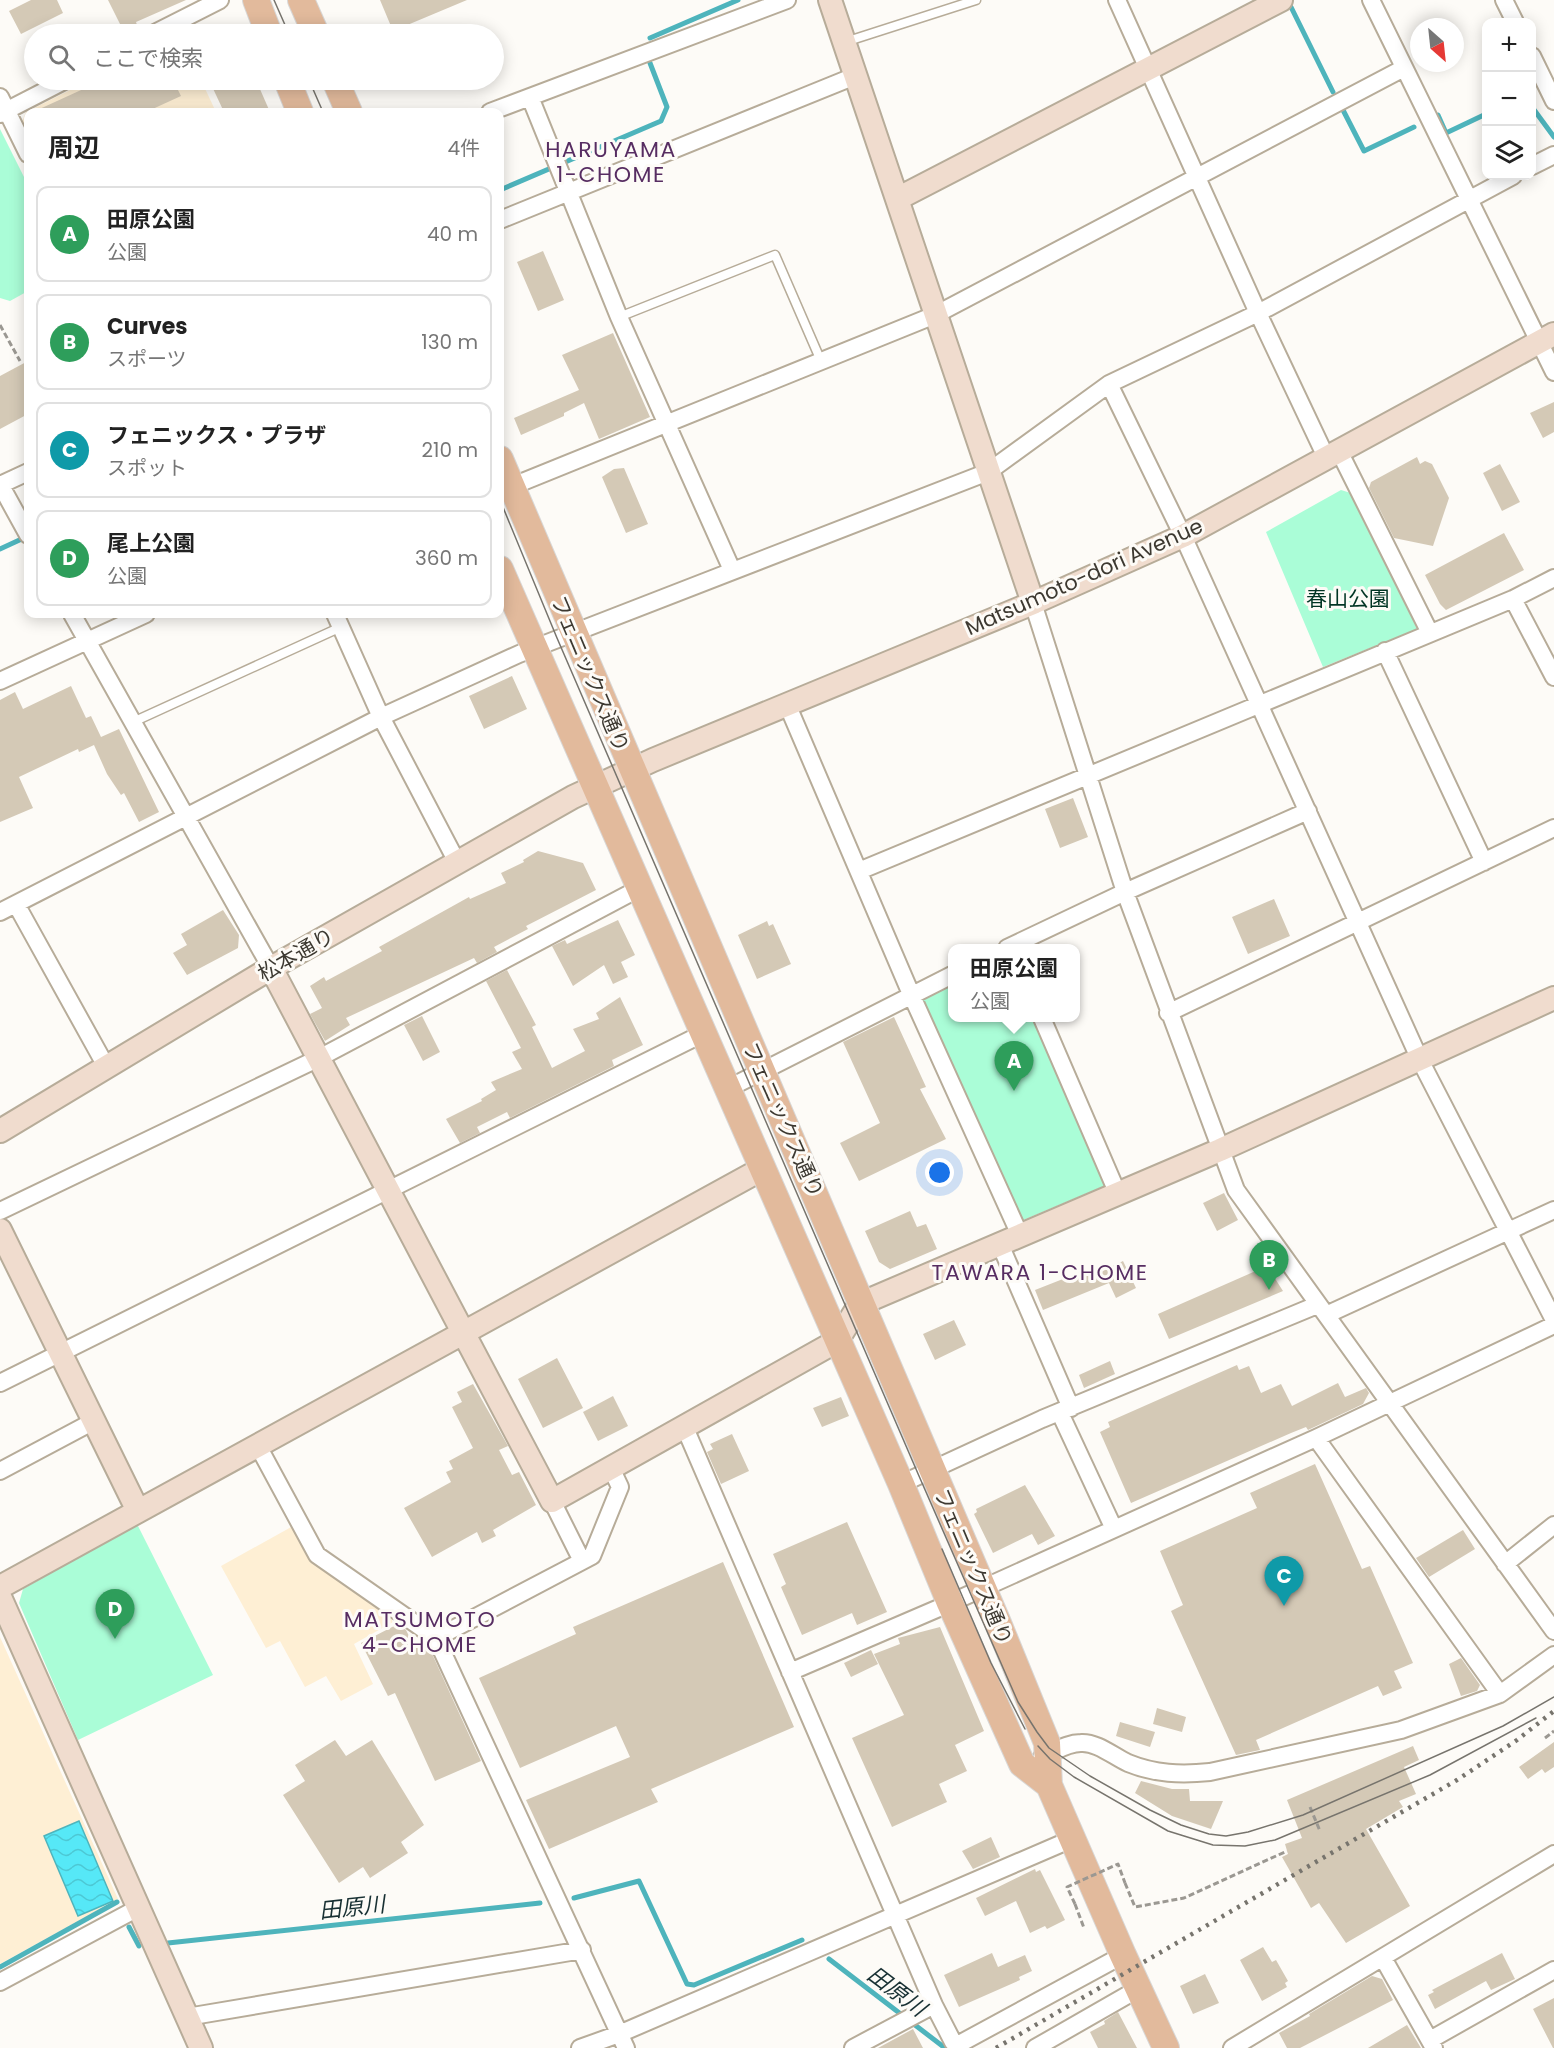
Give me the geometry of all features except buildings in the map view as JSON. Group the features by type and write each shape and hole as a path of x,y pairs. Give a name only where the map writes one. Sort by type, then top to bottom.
{"main road":[{"path":"256,0 265,24"},
{"path":"301,0 312,24"},
{"path":"291,90 298,108"},
{"path":"346,90 349,108"},
{"name":"フェニックス通り","path":"504,470 982,1588 1047,1743 1049,1785 1166,2048"},
{"name":"フェニックス通り","path":"504,578 1022,1764 1049,1785"}],"street":[{"path":"173,24 220,0"},
{"path":"501,108 787,0"},
{"path":"830,0 1033,603 1125,892 1220,1150 1242,1200 1554,1631"},
{"path":"1117,0 1258,312 1430,633"},
{"path":"897,199 1281,0"},
{"path":"1371,0 1467,199 1546,338 1554,372"},
{"path":"1504,0 1513,18"},
{"path":"1536,64 1554,101"},
{"path":"510,487 935,315 1404,68"},
{"path":"504,218 855,76"},
{"path":"24,147 2,107 42,90"},
{"path":"530,97 619,317 732,570"},
{"path":"1536,164 1554,155"},
{"path":"107,1068 5,907 381,717 535,647 988,472 1109,384 1258,312 1505,180"},
{"name":"Matsumoto-dori Avenue","path":"596,785 1033,603 1183,536 1546,338"},
{"path":"1109,384 1183,536 1420,1060 1554,1320"},
{"path":"24,474 0,485 24,527"},
{"path":"859,871 1513,599 1554,578"},
{"path":"1513,599 1553,672"},
{"path":"74,618 271,968 465,1331 582,1561"},
{"path":"0,681 138,618"},
{"path":"338,620 381,717 458,864"},
{"path":"1385,651 1484,862"},
{"path":"787,704 911,994 1009,1238 1066,1410 1114,1529"},
{"name":"松本通り","path":"0,1131 271,968 596,785"},
{"path":"1018,944 1125,892 1308,811"},
{"path":"1168,1012 1554,828"},
{"path":"0,1211 319,1058 640,888"},
{"path":"727,1089 948,977"},
{"path":"552,1501 612,1470 842,1338 850,1317 861,1304 1009,1238 1220,1150 1554,998"},
{"path":"1044,1022 1117,1192"},
{"path":"0,1383 702,1034"},
{"path":"201,2048 138,1908 1,1586 762,1169"},
{"path":"901,1484 1066,1410 1322,1310 1554,1210"},
{"path":"0,1230 138,1511"},
{"path":"790,1672 950,1603 1316,1438 1554,1325"},
{"path":"0,1471 94,1421"},
{"path":"685,1428 934,2005 953,2042 961,2043 1123,1955"},
{"path":"1316,1438 1500,1694"},
{"path":"257,1444 317,1554 436,1638 582,1950 622,2041"},
{"path":"436,1638 592,1556 597,1550 620,1487 612,1470"},
{"path":"1505,1564 1554,1526"},
{"path":"1022,1764 1067,1745 1084,1742 1128,1763 1156,1772 1184,1775 1210,1772 1401,1730 1500,1694 1554,1655"},
{"path":"580,2048 622,2041 896,1914 1072,1839"},
{"path":"1233,2048 1554,1854"},
{"path":"0,1982 138,1908"},
{"path":"187,2017 582,1950"},
{"path":"1383,1958 1432,2044 1554,1970"},
{"path":"1035,2048 1138,1989"},
{"path":"853,2048 934,2005"}],"lane":[{"path":"843,42 976,0"},
{"path":"619,317 775,255 821,361"},
{"path":"133,722 338,620"}],"path":[{"path":"0,325 20,361"},
{"path":"0,335 4,333"},
{"path":"1545,1738 1554,1731"},
{"path":"1310,1808 1320,1831"},
{"path":"1084,1928 1067,1887 1118,1864 1135,1907 1184,1898 1287,1851"}],"shaded area":[{"path":"70,90 206,90 214,108 34,108"},
{"path":"293,1526 383,1603 393,1622 354,1644 373,1684 341,1701 326,1676 305,1687 280,1641 266,1648 221,1566"},
{"path":"0,1637 118,1899 0,1964"}],"green space":[{"path":"0,129 24,177 24,293 10,301 0,298"},
{"name":"春山公園","path":"1341,490 1354,494 1417,629 1323,667 1266,532"},
{"path":"948,982 948,1022 1038,1022 1104,1186 1021,1221 919,996"},
{"path":"137,1524 213,1675 78,1740 19,1603 23,1589"}],"water":[{"path":"79,1821 113,1901 78,1916 44,1836"}],"waterway":[{"path":"650,38 738,0"},
{"path":"1291,7 1333,92"},
{"path":"504,188 661,121 667,107 650,63"},
{"path":"1343,110 1364,151 1414,127"},
{"path":"1536,112 1554,137"},
{"path":"1438,115 1446,133 1482,116"},
{"path":"0,549 24,538"},
{"name":"田原川","path":"574,1898 639,1881 687,1984 694,1985 802,1940"},
{"name":"田原川","path":"0,1967 117,1902"},
{"name":"田原川","path":"168,1943 540,1903"},
{"name":"田原川","path":"129,1927 139,1946"},
{"name":"田原川","path":"829,1959 945,2048"}],"tram line":[{"path":"274,0 285,24"},
{"path":"313,90 321,108"},
{"path":"504,510 557,638 1018,1702 1049,1748 1090,1776 1150,1810 1181,1825 1209,1834 1226,1836 1248,1832 1303,1815 1503,1726 1554,1697"},
{"path":"942,1549 991,1663 1025,1729"},
{"path":"1038,1746 1050,1759 1074,1777 1168,1831 1213,1845 1245,1846 1275,1840 1430,1775 1536,1718"}],"railway":[{"path":"996,2048 1457,1780 1517,1740 1554,1711"}],"place":[{"name":"田原公園","path":"1014,1091"},
{"name":"Curves","path":"1269,1290"},
{"name":"フェニックス・プラザ","path":"1284,1606"},
{"name":"尾上公園","path":"115,1639"}],"district":[{"name":"HARUYAMA 1-CHOME","path":"611,162"},
{"name":"TAWARA 1-CHOME","path":"1040,1272"},
{"name":"MATSUMOTO 4-CHOME","path":"420,1632"}]}
